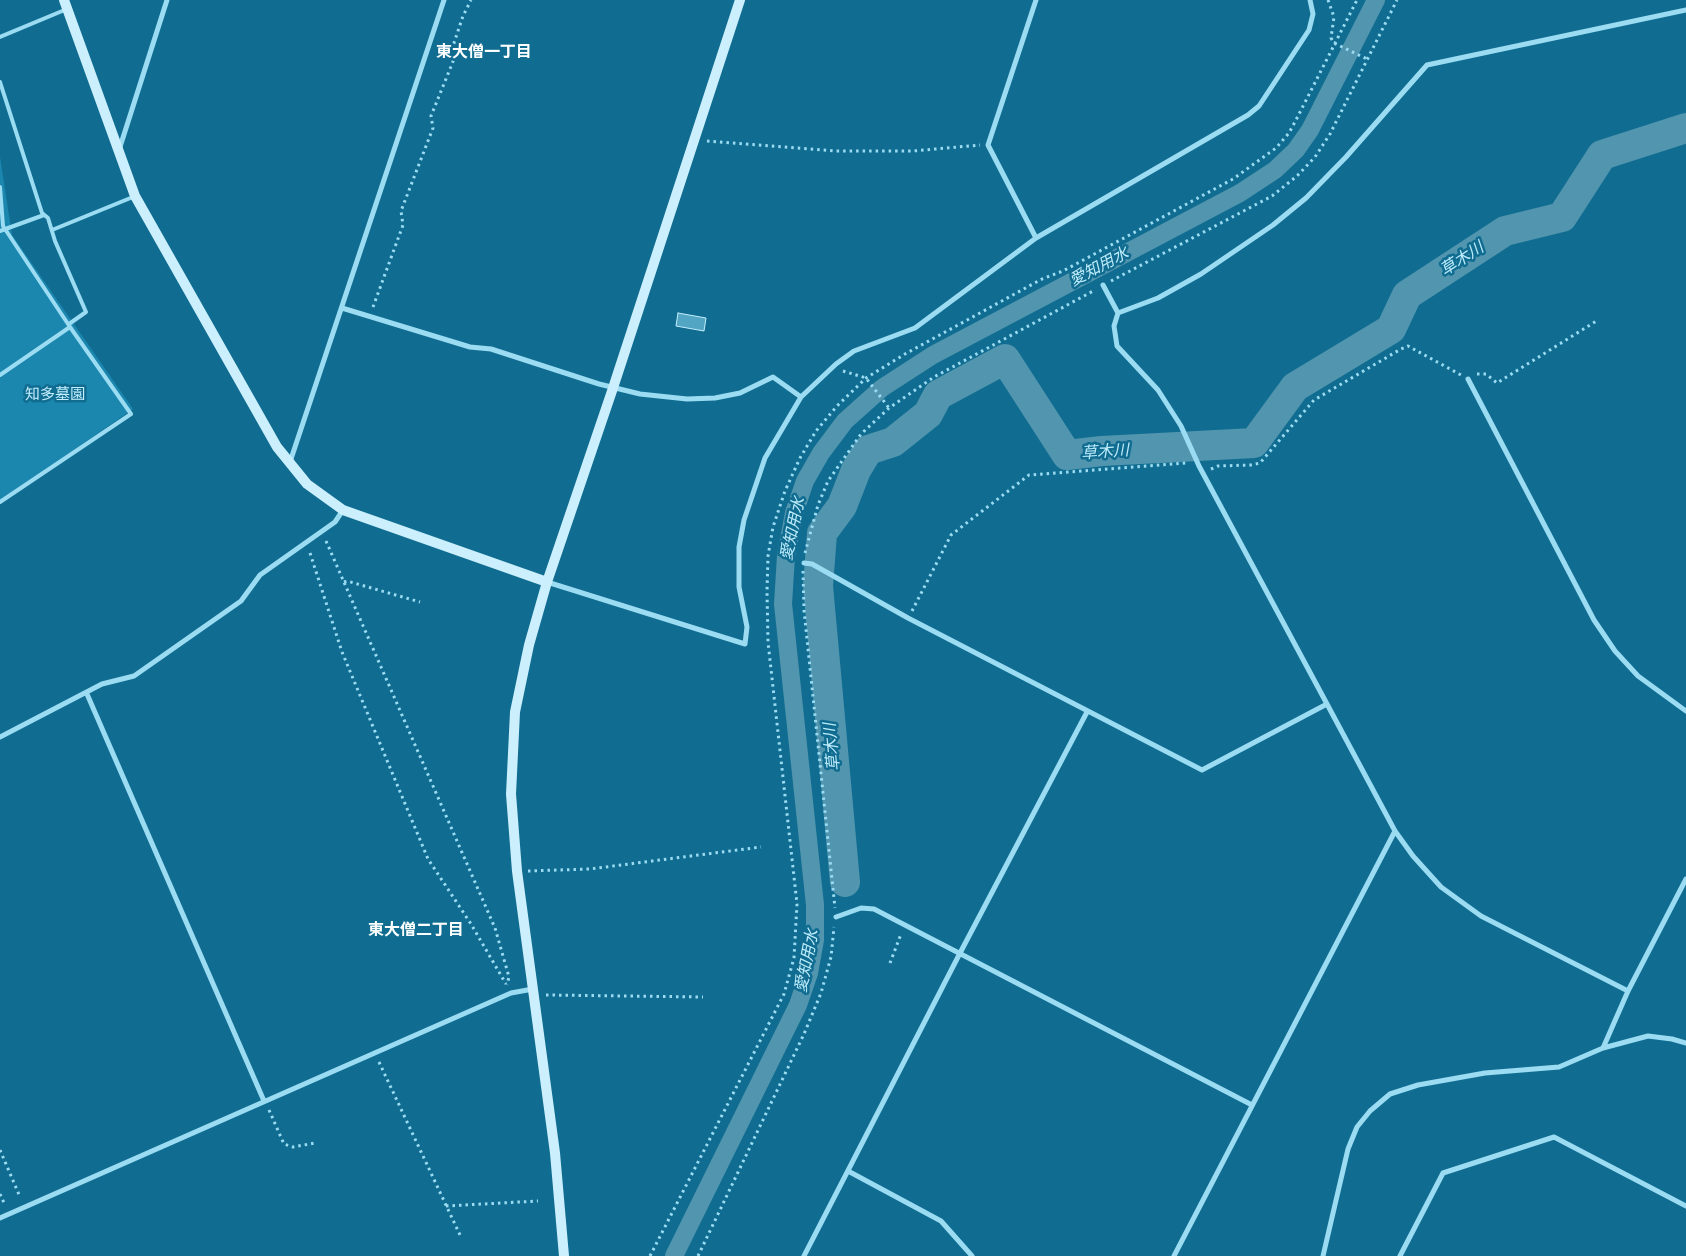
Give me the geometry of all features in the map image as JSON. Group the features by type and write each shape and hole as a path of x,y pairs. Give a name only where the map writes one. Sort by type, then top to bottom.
{"street":[{"path":"118,152 167,0"},
{"path":"290,462 444,0"},
{"path":"564,1256 555,1154 517,871 511,794 514,730 529,645 547,582 613,388 740,0"},
{"path":"1036,0 988,145 1036,238"},
{"path":"66,4 135,196 262,422 277,447 307,484 343,510 547,582 745,644 747,627 739,587 739,547 744,520 765,458 800,397 836,364 854,351 915,328 1036,238 1248,115 1259,106 1309,30 1313,14 1310,0"},
{"path":"1118,313 1134,309 1166,294 1201,274 1273,225 1306,198 1427,65 1686,10"},
{"path":"1103,285 1118,313 1114,326 1117,346 1158,390 1181,426 1198,462 1395,831 1425,871 1461,903 1481,916 1628,991"},
{"path":"342,308 470,347 491,349 613,388 640,394 688,399 715,398 740,393 773,377 800,397"},
{"path":"1468,379 1594,620 1615,651 1638,676 1686,711"},
{"path":"0,737 87,694 102,684 134,676 241,601 260,575 335,522 343,510"},
{"path":"804,563 812,564 908,618 1202,770 1327,704"},
{"path":"87,694 265,1101"},
{"path":"804,1256 959,954 1087,712"},
{"path":"1174,1256 1395,831"},
{"path":"1603,1048 1628,991 1686,879"},
{"path":"836,917 861,908 874,909 1252,1105"},
{"path":"0,1218 511,993 534,993"},
{"path":"1323,1256 1348,1149 1357,1127 1370,1111 1390,1094 1418,1085 1484,1073 1559,1067 1603,1048 1648,1036 1686,1043"},
{"path":"1400,1256 1443,1173 1554,1137 1686,1206"},
{"path":"848,1171 941,1221 972,1256"}],"lane":[{"path":"0,37 66,4"},
{"path":"0,82 44,215 48,218 55,241 86,312 0,375"},
{"path":"0,187 2,230 69,326 81,339 131,414 0,502"},
{"path":"52,230 135,196"},
{"path":"2,230 44,215"}],"path":[{"path":"370,315 403,225 401,211 433,128 431,116 454,59 453,46 463,16 471,0"},
{"path":"1328,0 1334,17 1331,38 1334,43 1367,59"},
{"path":"650,1256 784,994 794,958 797,904 768,642 768,556 773,528 785,491 800,458 816,431 836,406 866,378 905,354 1216,188 1255,165 1276,148 1289,134 1357,0"},
{"path":"698,1256 804,1034 822,993 831,957 836,917 804,610 804,563 818,505 828,481 842,458 861,434 890,408 934,377 1272,196 1298,176 1315,157 1330,134 1397,0"},
{"path":"695,138 835,151 913,151 988,145"},
{"path":"1204,473 1218,466 1260,463 1314,400 1401,348 1408,346 1468,379 1478,374 1486,374 1497,383 1598,320"},
{"path":"836,364 843,371 866,378 890,408"},
{"path":"908,618 950,535 1028,475 1198,462"},
{"path":"320,532 344,582 495,928 509,976 507,985"},
{"path":"305,543 311,554 342,652 428,859 471,924 511,993"},
{"path":"344,582 347,581 420,602"},
{"path":"517,871 590,869 761,847"},
{"path":"890,963 905,926"},
{"path":"534,993 703,997"},
{"path":"374,1053 460,1235"},
{"path":"265,1101 284,1144 293,1147 315,1143"},
{"path":"0,1150 24,1207"},
{"path":"446,1206 538,1201"}],"green space":[{"name":"知多墓園","path":"0,157 12,235 133,409 0,501"}],"building":[{"path":"678,313 706,318 704,331 676,326"}],"waterway":[{"name":"愛知用水","path":"674,1256 798,1005 809,973 815,940 815,905 783,604 786,556 794,513 805,481 821,453 845,421 882,388 933,355 1240,193 1275,170 1296,150 1310,130 1376,0"},
{"name":"草木川","path":"845,882 818,586 822,533 842,506 856,470 868,450 893,442 928,414 938,395 1005,359 1067,455 1102,451 1254,443 1295,387 1391,329 1407,295 1505,231 1562,217 1602,155 1686,128"}],"district":[{"name":"東大僧一丁目","path":"484,52"},
{"name":"東大僧二丁目","path":"416,930"}]}
